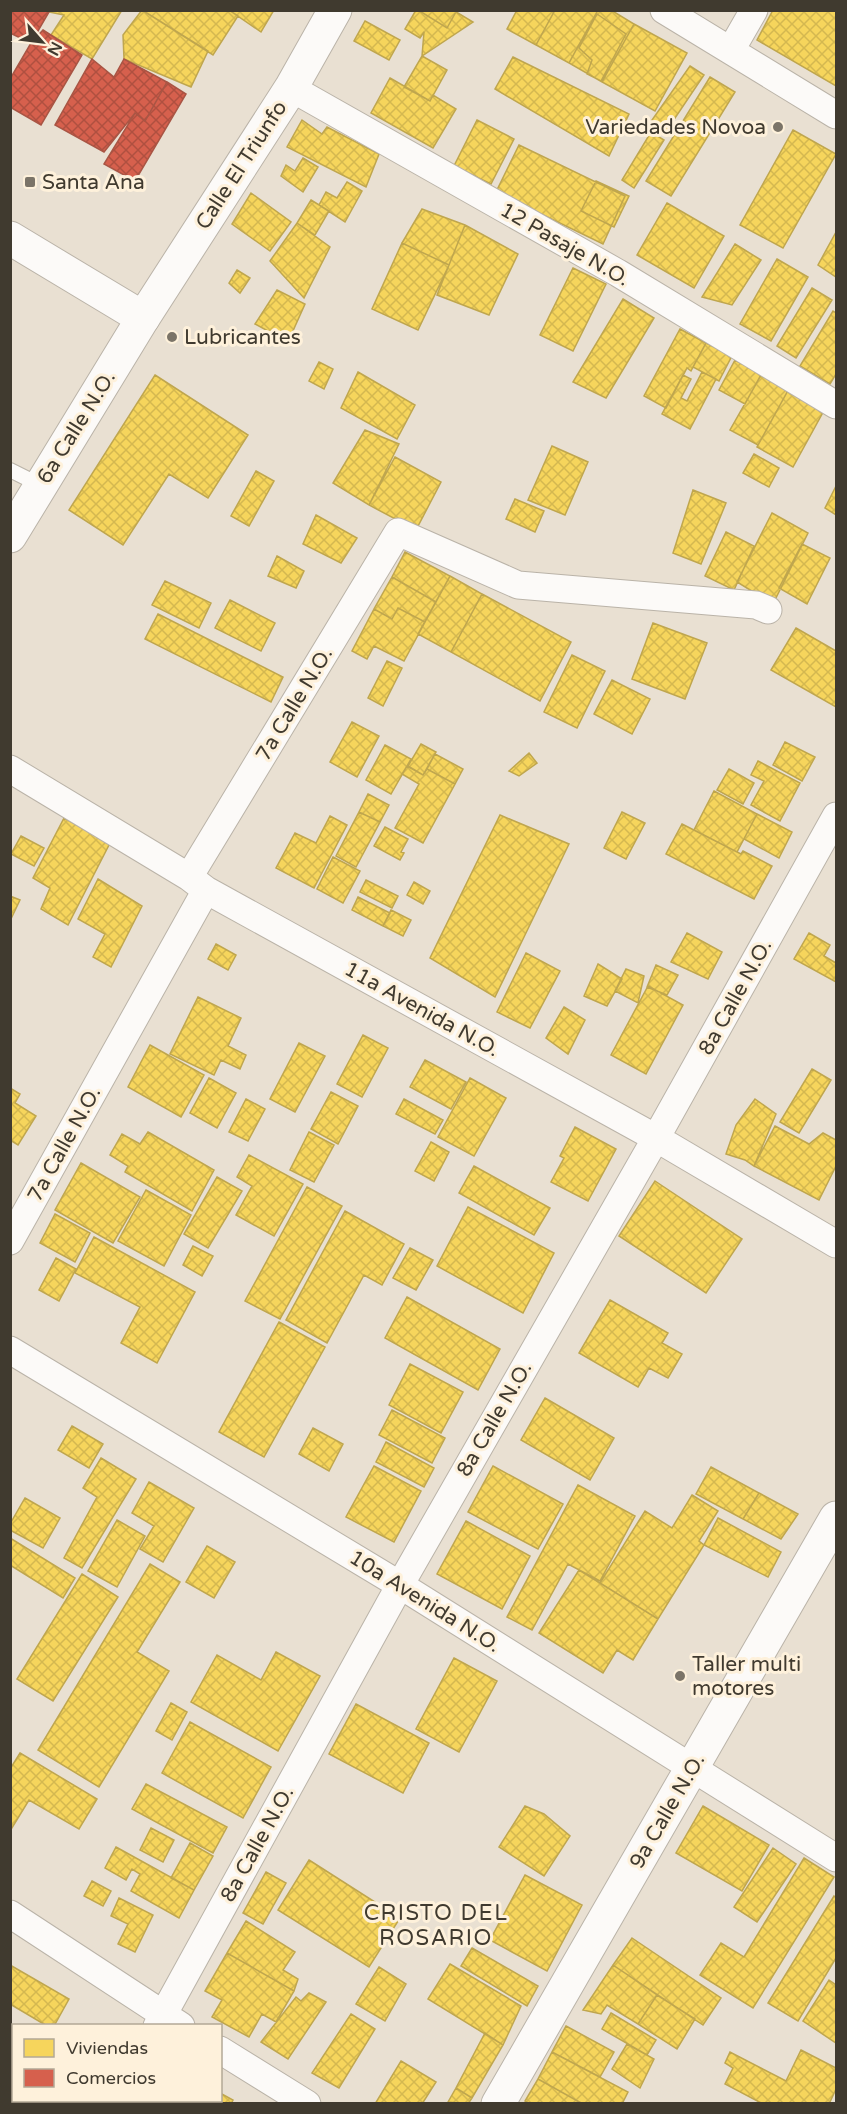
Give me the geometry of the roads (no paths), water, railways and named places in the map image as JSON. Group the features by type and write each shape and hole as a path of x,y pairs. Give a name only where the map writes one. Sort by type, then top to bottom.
{"street":[{"name":"Calle El Triunfo","path":"143,318 291,88 335,10"},
{"path":"664,10 837,115"},
{"path":"731,50 754,10"},
{"name":"12 Pasaje N.O.","path":"291,88 618,273 837,405"},
{"path":"10,238 143,318"},
{"name":"6a Calle N.O.","path":"10,536 143,318"},
{"name":"7a Calle N.O.","path":"10,1241 197,883 399,532 518,585 756,605 768,610"},
{"name":"11a Avenida N.O.","path":"10,769 197,883 656,1138 837,1244"},
{"name":"8a Calle N.O.","path":"167,2022 400,1585 837,816"},
{"name":"10a Avenida N.O.","path":"10,1350 400,1585 837,1858"},
{"name":"9a Calle N.O.","path":"498,2103 837,1518"},
{"path":"10,1914 167,2022"},
{"path":"222,2051 307,2103"}],"lane":[{"path":"10,470 40,485"}],"place":[{"name":"Variedades Novoa","path":"778,127"},
{"name":"Santa Ana","path":"30,182"},
{"name":"Lubricantes","path":"172,337"},
{"name":"Taller multi motores","path":"680,1676"}],"district":[{"name":"CRISTO DEL ROSARIO","path":"436,1925"}]}
